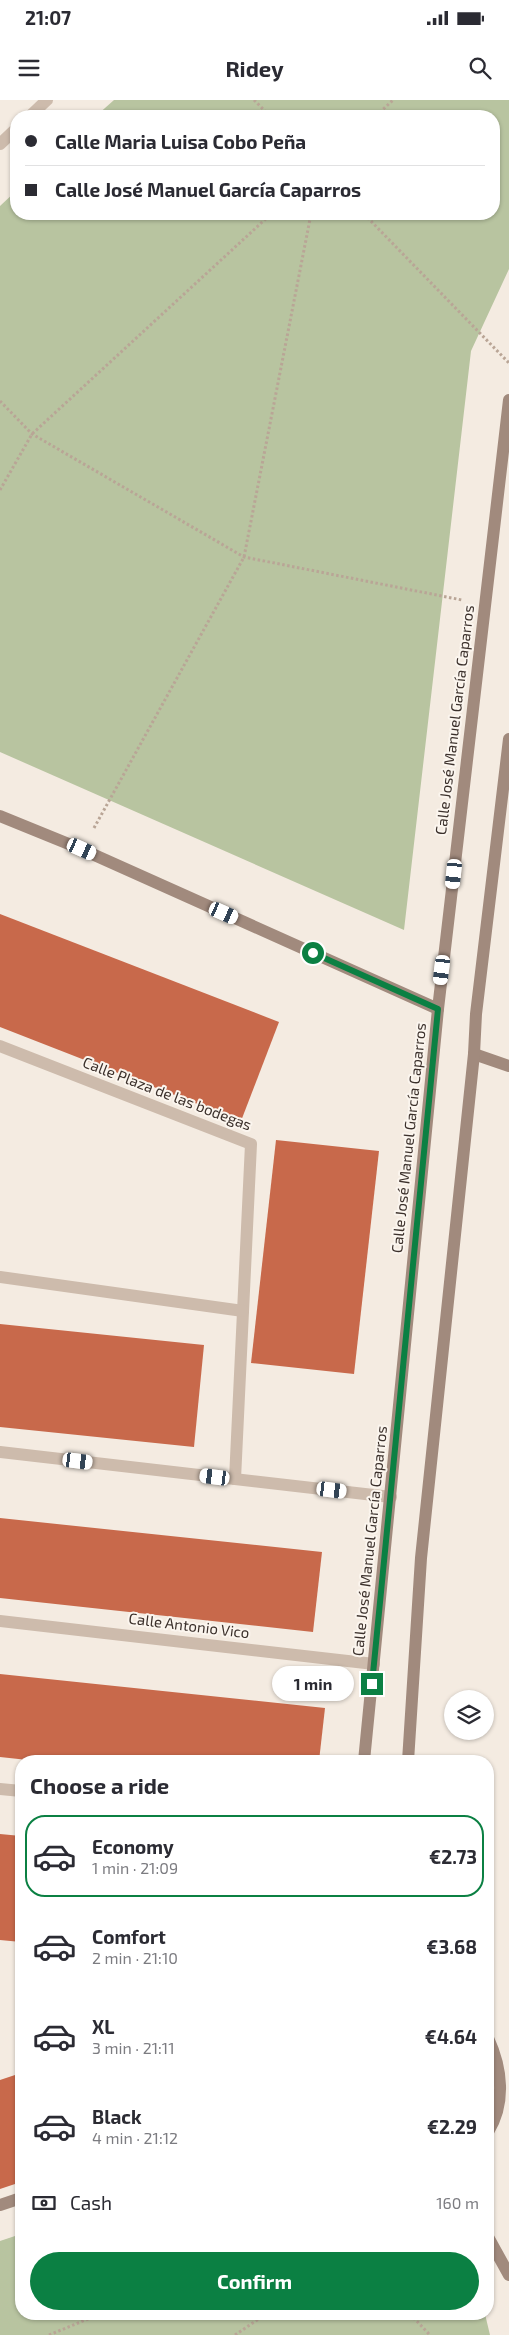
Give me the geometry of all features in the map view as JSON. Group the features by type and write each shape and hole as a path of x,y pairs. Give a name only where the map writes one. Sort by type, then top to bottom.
{"street":[{"path":"36,110 47,100"},
{"path":"0,144 10,135"},
{"name":"Calle José Manuel García Caparros","path":"365,1755 438,1009 509,400"},
{"path":"408,1755 421,1558 474,1054 476,1014 509,739"},
{"path":"0,816 82,849 438,1009"},
{"name":"Calle Plaza de las bodegas","path":"0,1046 251,1144 235,1479"},
{"path":"474,1054 509,1066"},
{"path":"0,1277 243,1311"},
{"path":"0,1452 391,1497"},
{"name":"Calle Antonio Vico","path":"0,1620 374,1664"},
{"path":"0,1789 15,1790"},
{"path":"494,2051 497,2057 501,2090 494,2122"},
{"path":"0,2205 15,2200"},
{"path":"494,2247 509,2275"}],"path":[{"path":"254,100 264,110"},
{"path":"382,110 393,100"},
{"path":"0,490 32,434 264,220"},
{"path":"82,849 244,557 310,220"},
{"path":"370,220 509,363"},
{"path":"0,401 32,434 244,557 484,604"},
{"path":"49,2335 85,2320"},
{"path":"236,2335 257,2320"},
{"path":"416,2320 430,2335"}],"green space":[{"path":"114,100 509,100 509,269 471,351 404,930 0,752 0,206 10,197 10,220 500,220 500,110 103,110"},
{"path":"15,2236 15,2320 486,2320 490,2335 0,2335 0,2241"}],"building":[{"path":"0,914 279,1022 241,1121 0,1027"},
{"path":"276,1140 379,1151 354,1374 251,1363"},
{"path":"0,1324 204,1345 194,1447 0,1427"},
{"path":"0,1518 322,1552 313,1632 0,1598"},
{"path":"0,1674 325,1708 320,1755 15,1755 15,1759 0,1757"},
{"path":"0,1834 15,1835 15,1941 0,1940"},
{"path":"15,2075 15,2184 0,2189 0,2080"}],"route":[{"path":"313,953 438,1009 372,1684"}]}
